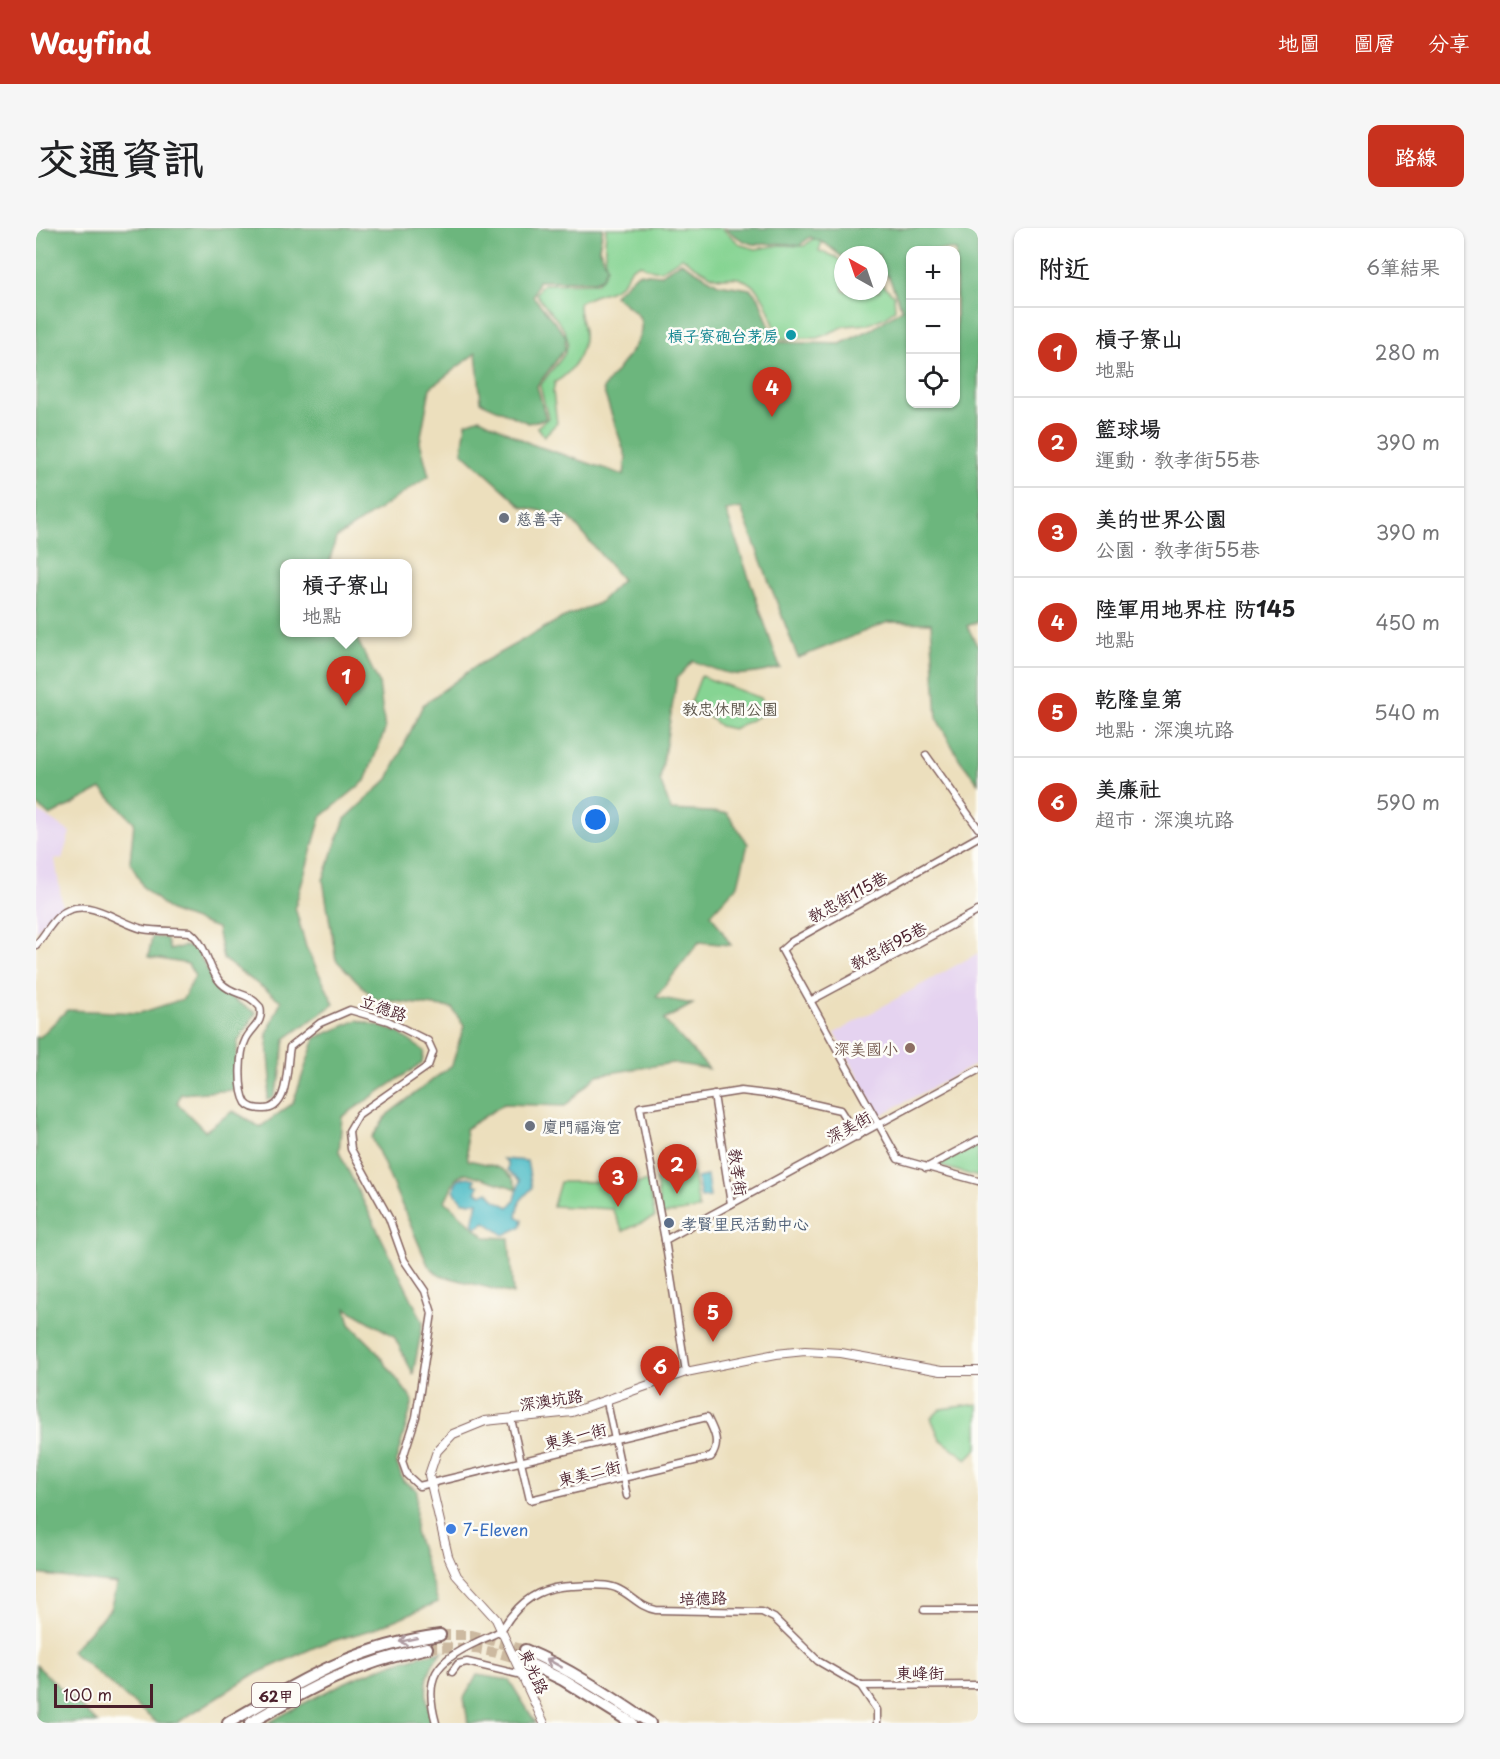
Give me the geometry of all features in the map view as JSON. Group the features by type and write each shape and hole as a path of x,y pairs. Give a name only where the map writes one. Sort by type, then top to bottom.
{"highway":[{"name":"62甲","path":"228,1723 328,1673 378,1653 440,1635"},
{"name":"62甲","path":"378,1653 427,1648"},
{"path":"525,1650 548,1659 632,1723"},
{"path":"526,1662 579,1683 650,1723"},
{"name":"62甲","path":"250,1723 328,1673"}],"street":[{"path":"926,755 978,828"},
{"name":"教忠街115巷","path":"810,1002 783,956 783,947 978,837"},
{"name":"立德路","path":"36,945 64,912 80,908 95,909 143,929 190,932 206,950 213,972 220,982 228,989 251,996 260,1007 260,1022 243,1046 240,1070 245,1101 249,1106 257,1109 271,1108 280,1101 285,1086 290,1047 320,1023 350,1010 388,1021 428,1041 433,1052 428,1066 359,1114 351,1124 348,1137 355,1159 389,1218 404,1260 430,1303 432,1313 416,1417 402,1461 412,1482 418,1486 430,1483"},
{"name":"教忠街95巷","path":"810,1002 978,911"},
{"path":"810,1002 898,1160 978,1181"},
{"name":"深美街","path":"731,1204 978,1071"},
{"path":"686,1372 665,1240 639,1107 714,1095 753,1092 840,1110 857,1137"},
{"name":"教孝街","path":"665,1240 731,1204 714,1095"},
{"path":"926,1168 978,1140"},
{"name":"深澳坑路","path":"501,1630 496,1619 457,1576 448,1556 430,1483 433,1460 444,1442 453,1434 484,1421 572,1412 607,1402 651,1382 686,1372 776,1354 805,1351 841,1353 941,1371 978,1371"},
{"path":"607,1402 627,1496"},
{"name":"東美一街","path":"430,1483 707,1417 715,1434"},
{"name":"東美二街","path":"511,1419 530,1500 711,1457 716,1449 715,1434"},
{"name":"培德路","path":"501,1630 519,1606 540,1591 571,1586 613,1587 643,1607 656,1610 762,1612 774,1618 818,1661 861,1686 877,1710 878,1723"},
{"path":"924,1610 978,1610"},
{"path":"435,1723 430,1704 430,1689 437,1669 456,1651 501,1630"},
{"name":"東光路","path":"501,1630 544,1723"},
{"path":"452,1672 458,1664 467,1662 522,1675"},
{"name":"東峰街","path":"861,1686 978,1685"}],"shaded area":[{"path":"36,810 70,832 62,859 55,859 63,909 52,914 36,931"},
{"name":"深美國小","path":"978,953 978,1063 879,1116 835,1033"}],"green space":[{"path":"36,228 603,228 599,248 607,267 602,278 595,281 538,281 533,296 566,336 565,349 537,386 546,419 528,423 481,402 476,353 430,388 420,442 429,476 336,538 330,559 280,559 280,637 356,637 379,683 385,730 365,781 321,817 295,907 306,947 334,1004 285,1039 280,1079 273,1098 267,1100 271,1079 267,1034 281,1001 223,959 217,928 170,911 143,887 130,861 134,822 101,789 50,816 36,804"},
{"path":"606,228 722,228 741,245 756,249 780,245 804,246 826,228 819,251 834,256 834,300 888,300 888,290 894,295 895,309 886,317 868,324 845,326 818,338 778,339 766,303 755,287 747,282 738,278 715,277 682,257 662,270 653,270 641,264 632,267 621,284 610,291 579,303 584,331 583,346 577,361 555,382 553,392 557,423 544,436 537,427 548,418 540,386 563,356 567,347 567,339 560,323 536,293 543,284 597,283 606,269"},
{"path":"725,228 978,228 978,622 967,626 978,647 978,783 960,760 937,719 931,623 888,622 798,658 741,508 726,511 780,668 735,674 693,661 677,678 660,780 671,810 727,813 748,844 738,885 711,914 731,945 699,942 656,997 693,1004 664,1020 709,1069 673,1063 597,1075 565,1106 504,1104 465,1129 468,1160 498,1167 510,1175 517,1189 466,1173 456,1178 445,1201 485,1237 509,1238 513,1294 439,1275 428,1265 372,1137 388,1114 452,1065 464,1026 452,1008 375,999 336,960 323,880 345,819 388,779 423,705 476,666 562,618 599,603 622,580 569,517 523,507 462,452 466,423 480,418 531,444 624,475 626,457 603,389 636,344 640,334 639,317 614,295 638,273 660,275 681,262 718,284 750,289 759,298 775,342 840,344 872,329 902,309 888,276 888,246 834,246 834,251 810,237 799,246 746,242"},
{"name":"教忠休閒公園","path":"701,676 760,698 767,712 733,729 720,726 691,702"},
{"path":"152,937 166,938 170,950 184,946 196,949 218,990 256,1013 238,1041 233,1090 181,1094 177,1103 205,1131 233,1111 260,1127 293,1103 315,1038 358,1020 397,1032 424,1051 422,1063 342,1117 339,1152 423,1322 413,1374 394,1336 346,1308 350,1324 373,1347 413,1401 396,1461 403,1481 417,1490 415,1532 438,1602 371,1630 322,1644 251,1676 177,1723 157,1723 71,1651 110,1609 117,1584 36,1574 36,1037 40,1037 67,1010 140,1013 183,999 195,976 188,964 148,957"},
{"path":"978,1144 978,1177 937,1165"},
{"path":"693,1173 699,1209 661,1215 656,1179"},
{"path":"648,1181 655,1217 623,1231 612,1209 553,1206 560,1182 608,1182 616,1187"},
{"path":"978,1404 978,1448 967,1459 940,1439 931,1418 941,1409"},
{"path":"443,1651 431,1667 428,1676 426,1694 432,1723 268,1723 352,1679 394,1663"},
{"path":"36,1665 98,1723 36,1723"},
{"path":"477,1675 509,1680 536,1723 468,1723 464,1698"}],"water":[{"path":"503,1159 527,1161 532,1188 520,1201 517,1216 523,1220 521,1227 504,1235 485,1222 477,1227 473,1224 478,1202 463,1202 454,1189 458,1179 468,1177 475,1179 474,1184 479,1186 476,1192 482,1194 488,1191 495,1200 509,1207 515,1200 520,1181 508,1170 508,1163"},
{"path":"707,1176 710,1197 701,1198 697,1178"}],"tunnel":[{"path":"440,1635 472,1635 525,1650"},
{"path":"427,1648 477,1649 526,1662"}],"place":[{"name":"槓子寮砲台茅房","path":"791,335"},
{"name":"陸軍用地界柱 防145","path":"772,417"},
{"name":"慈善寺","path":"504,518"},
{"name":"槓子寮山","path":"346,706"},
{"name":"深美國小","path":"910,1048"},
{"name":"廈門福海宮","path":"530,1126"},
{"name":"籃球場","path":"677,1194"},
{"name":"美的世界公園","path":"618,1207"},
{"name":"孝賢里民活動中心","path":"669,1223"},
{"name":"乾隆皇第","path":"713,1342"},
{"name":"美廉社","path":"660,1396"},
{"name":"7-Eleven","path":"451,1529"}]}
